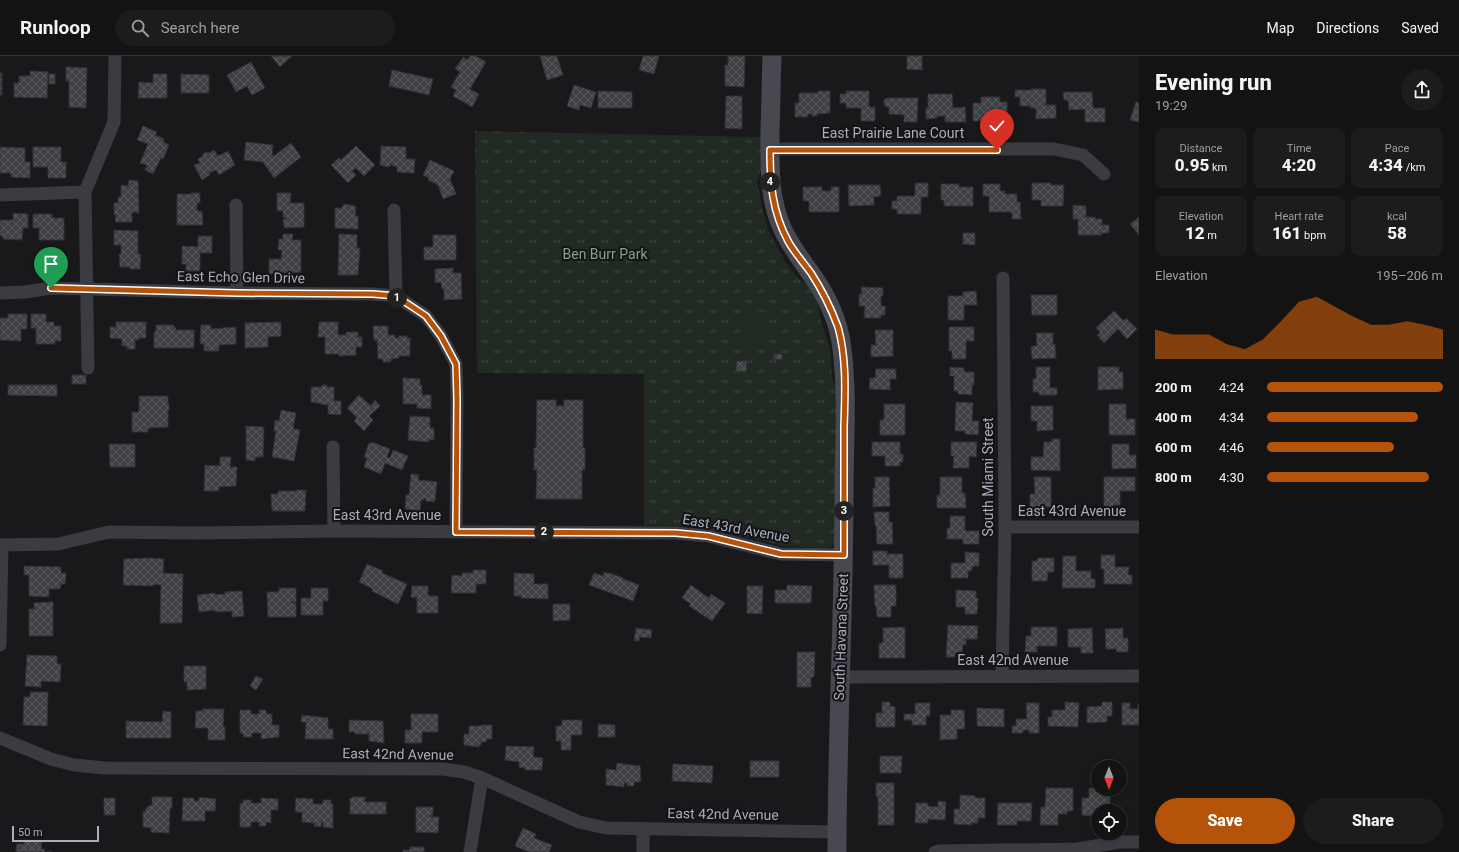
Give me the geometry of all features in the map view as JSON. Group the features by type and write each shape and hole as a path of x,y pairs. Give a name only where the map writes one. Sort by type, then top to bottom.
{"street":[{"path":"88,368 85,192 114,122 115,56"},
{"name":"South Havana Street","path":"772,56 770,150 771,188 774,203 782,229 828,302 838,328 842,347 845,378 844,555 839,677 837,852"},
{"name":"East Prairie Lane Court","path":"770,150 1054,150 1083,155 1104,174"},
{"path":"0,194 85,192"},
{"path":"236,205 237,293"},
{"path":"394,210 396,296 426,316 441,336 456,364 456,532"},
{"name":"South Miami Street","path":"1002,676 1005,527 1003,278"},
{"name":"East Echo Glen Drive","path":"0,293 25,292 51,288 237,293 373,294 396,296"},
{"path":"333,447 334,531"},
{"name":"East 43rd Avenue","path":"1005,527 1139,527"},
{"name":"East 43rd Avenue","path":"1,545 58,544 109,532 196,533 334,531 676,533 708,536 781,554 844,555"},
{"path":"0,645 1,545"},
{"name":"East 42nd Avenue","path":"839,677 1139,676"},
{"name":"East 42nd Avenue","path":"0,738 51,759 74,765 105,768 443,769 464,772 482,778 579,822 606,828 837,832"},
{"path":"470,852 482,778"},
{"path":"643,829 643,852"},
{"path":"935,852 939,850 1078,849 1120,842 1139,842"}],"green space":[{"name":"Ben Burr Park","path":"475,131 761,137 761,170 757,182 768,230 785,261 800,280 809,286 818,302 820,317 830,348 832,376 837,390 835,543 831,547 783,546 715,530 688,526 644,525 644,374 477,373"},
{"path":"741,311 765,312 764,347 740,346"}],"building":[{"path":"271,56 292,56 280,67"},
{"path":"470,56 476,56 486,62 470,89 479,94 472,107 453,96 456,90 451,87 460,72 455,69 463,57 468,60"},
{"path":"540,56 557,56 563,75 547,80"},
{"path":"643,56 659,56 654,74 639,70"},
{"path":"728,56 745,56 744,87 725,86 725,65 728,65"},
{"path":"907,56 922,56 922,70 907,69"},
{"path":"251,62 265,88 252,95 247,86 236,92 227,75"},
{"path":"66,67 87,68 86,108 69,107 69,81 66,81"},
{"path":"392,70 433,79 429,95 389,86"},
{"path":"30,71 48,72 47,98 14,97 14,83 19,83 19,76 30,76"},
{"path":"0,73 2,73 2,95 0,95"},
{"path":"49,74 55,74 55,84 49,84"},
{"path":"153,74 167,74 167,98 138,98 139,82 153,83"},
{"path":"181,74 209,75 209,93 181,93"},
{"path":"574,85 596,92 591,108 580,105 579,110 567,106"},
{"path":"1046,89 1046,105 1056,105 1056,118 1036,119 1036,108 1030,108 1031,105 1020,106 1020,97 1015,97 1015,90"},
{"path":"598,91 632,92 632,108 598,108"},
{"path":"818,91 830,91 830,113 817,114 817,116 808,114 808,117 795,117 795,103 799,103 799,93 818,93"},
{"path":"846,91 869,91 869,107 875,107 875,121 861,121 861,108 846,108 846,103 840,103 840,94 846,94"},
{"path":"1063,92 1092,92 1093,108 1105,108 1105,122 1085,122 1085,109 1069,110 1068,100 1064,100"},
{"path":"928,94 952,94 953,108 965,107 966,122 945,122 945,116 937,116 937,118 926,119"},
{"path":"726,96 742,96 742,129 725,128"},
{"path":"981,97 1000,97 1000,102 1007,102 1007,116 992,118 992,121 973,121 973,103 981,103"},
{"path":"886,98 918,98 917,122 904,122 904,115 889,114 889,107 886,107 884,104 884,100"},
{"path":"1136,102 1139,103 1139,122 1130,120"},
{"path":"143,126 157,132 155,135 164,139 163,142 169,145 163,159 161,158 153,174 145,170 147,165 140,163 148,144 137,140"},
{"path":"246,142 273,145 272,155 274,156 291,143 301,157 274,178 263,162 244,160"},
{"path":"356,146 375,165 364,176 356,168 352,171 356,175 348,183 331,165 339,158 341,160"},
{"path":"381,146 406,147 406,159 415,159 414,173 397,172 397,167 391,165 391,163 390,166 387,167 380,165"},
{"path":"0,147 25,148 25,162 30,162 30,178 11,177 11,173 0,173"},
{"path":"33,147 61,147 61,162 66,162 66,178 48,178 48,167 33,167"},
{"path":"214,150 218,156 228,151 235,165 219,175 216,170 209,173 210,175 202,180 194,165 200,163 198,159 203,156 203,154"},
{"path":"430,160 454,171 450,179 456,194 443,199 438,185 428,180 429,178 423,175"},
{"path":"129,180 138,181 139,213 132,212 132,222 115,222 116,215 114,215 114,203 118,203 118,197 121,197 121,185 128,186"},
{"path":"915,183 928,183 928,197 921,197 921,214 897,214 897,209 892,209 892,201 897,201 897,196 915,196"},
{"path":"1032,183 1064,185 1063,206 1041,206 1041,200 1032,200"},
{"path":"941,184 959,184 959,187 973,187 973,206 944,206 944,200 941,200"},
{"path":"983,184 1000,184 1000,191 1005,191 1005,194 1017,194 1017,202 1020,202 1021,219 1012,219 1012,212 989,212 989,196 983,196"},
{"path":"848,185 880,185 881,196 874,197 874,205 849,206"},
{"path":"803,187 822,187 822,191 831,191 831,187 839,187 839,212 809,212 809,201 803,201"},
{"path":"200,193 200,203 197,203 197,211 202,211 203,225 177,225 177,194"},
{"path":"277,193 291,193 290,203 304,203 304,227 285,228 283,220 287,218 283,217 283,211 277,211"},
{"path":"344,204 355,206 355,216 358,216 358,229 335,228 335,208 342,208"},
{"path":"1073,205 1086,206 1086,217 1102,219 1102,225 1109,225 1109,233 1102,233 1102,235 1078,235 1078,219 1073,219"},
{"path":"13,213 28,214 28,228 23,228 22,240 3,239 3,236 0,236 0,220 13,220"},
{"path":"33,214 52,214 52,218 64,218 64,240 39,240 39,228 33,228"},
{"path":"1139,217 1139,235 1130,224"},
{"path":"114,230 138,231 138,254 141,254 140,269 120,267 119,254 121,254 121,245 114,245"},
{"path":"963,233 975,233 975,245 963,244"},
{"path":"283,234 293,234 292,240 301,240 301,272 269,274 269,259 281,259 282,250 278,250 279,239 283,239"},
{"path":"339,234 357,235 357,248 360,248 358,275 338,275"},
{"path":"433,235 456,235 456,260 424,260 424,247 433,247"},
{"path":"198,236 212,236 212,253 200,253 200,271 186,271 186,264 182,264 182,246 198,247"},
{"path":"453,268 453,273 461,273 462,299 444,300 444,289 442,289 441,282 435,283 435,269"},
{"path":"861,287 883,288 881,306 885,306 885,315 881,315 881,318 864,318 865,306 859,306 859,294 862,294"},
{"path":"976,291 977,305 964,305 964,320 948,320 948,296 963,296 963,292"},
{"path":"1031,295 1057,295 1057,315 1032,315"},
{"path":"1114,311 1124,321 1126,318 1137,329 1127,339 1118,329 1104,343 1097,335 1100,332 1096,328"},
{"path":"8,314 27,314 27,329 21,329 21,341 0,340 0,318 8,318"},
{"path":"31,314 46,314 46,322 54,322 54,326 61,326 61,341 55,341 55,344 36,344 36,328 31,328"},
{"path":"116,322 146,322 146,338 139,338 139,340 135,340 135,349 127,349 127,346 122,346 122,339 110,338 110,327 116,327"},
{"path":"281,322 281,336 268,337 268,347 245,348 245,323"},
{"path":"319,322 338,322 338,335 346,335 346,332 358,332 358,337 362,337 362,347 356,347 356,355 339,356 339,354 325,354 325,337 318,337"},
{"path":"156,325 173,325 177,330 194,330 194,348 154,348 154,332 156,332"},
{"path":"201,325 211,325 211,329 236,327 236,344 219,345 219,351 204,351 204,344 201,344 200,341"},
{"path":"373,326 388,326 388,335 395,335 395,338 399,338 399,336 407,336 407,338 410,338 410,356 399,356 399,358 391,359 391,362 383,362 383,359 378,359 377,340 374,340"},
{"path":"949,327 974,327 974,341 966,341 966,359 952,359 952,351 949,351"},
{"path":"875,330 893,330 893,356 871,357 871,345 876,345"},
{"path":"1036,333 1053,333 1053,344 1055,344 1056,358 1032,359 1031,346 1037,346"},
{"path":"774,354 782,354 782,360 774,359"},
{"path":"737,361 747,361 746,372 736,371"},
{"path":"950,367 964,368 964,372 974,372 972,395 958,394 958,391 954,391 954,376 950,376"},
{"path":"1036,367 1050,367 1050,388 1057,388 1057,395 1039,395 1039,392 1033,392 1033,379 1036,379"},
{"path":"1098,367 1119,367 1119,372 1123,372 1123,389 1098,390"},
{"path":"876,369 896,369 896,379 890,379 890,390 869,389 870,378 875,378"},
{"path":"72,375 86,375 86,384 72,384"},
{"path":"403,378 420,379 420,385 422,385 422,395 431,395 431,409 417,408 417,404 403,404"},
{"path":"8,385 57,385 57,396 8,395"},
{"path":"322,385 334,387 334,401 341,401 341,415 328,414 328,405 311,402 311,387 322,387"},
{"path":"359,395 371,406 375,400 380,406 369,416 373,420 364,431 354,421 357,418 347,408"},
{"path":"139,396 168,396 168,427 148,428 148,432 132,432 132,412 139,412"},
{"path":"537,400 556,400 556,406 564,406 564,400 583,400 583,448 585,448 585,470 582,470 582,499 536,499 537,470 534,470 534,448 536,448"},
{"path":"956,402 973,403 972,421 979,421 978,435 965,434 965,431 955,431"},
{"path":"884,404 905,404 905,435 880,435 880,420 884,420"},
{"path":"1109,404 1126,404 1126,419 1135,419 1135,435 1109,435"},
{"path":"1031,406 1053,406 1053,430 1037,431 1037,421 1031,421"},
{"path":"281,410 296,413 293,429 300,430 294,461 272,456 276,431 274,431 275,420 279,421"},
{"path":"410,416 430,417 430,428 434,428 434,440 429,439 429,442 408,440"},
{"path":"246,426 264,427 263,457 255,457 255,461 246,460"},
{"path":"1052,439 1060,439 1060,471 1031,470 1031,457 1043,457 1044,442 1052,442"},
{"path":"372,442 390,449 387,457 390,458 393,450 408,456 402,470 385,463 381,474 364,467 367,458 364,457 369,443 372,444"},
{"path":"872,442 900,442 900,454 903,454 903,462 900,462 900,466 885,466 885,456 872,456"},
{"path":"951,442 977,442 976,457 969,456 969,468 953,468 954,456 951,456"},
{"path":"109,444 135,444 135,467 110,467"},
{"path":"1112,444 1129,444 1129,455 1136,455 1136,468 1112,469"},
{"path":"220,457 231,457 230,467 237,467 236,486 219,487 219,491 204,491 205,465 220,466"},
{"path":"411,474 419,475 418,480 437,482 434,502 426,501 424,498 424,500 421,500 420,511 405,509 406,495 409,495"},
{"path":"875,477 889,477 890,506 873,507 873,488 875,488"},
{"path":"940,477 962,477 962,493 965,493 966,508 937,508 937,495 940,495"},
{"path":"1034,477 1051,477 1051,507 1030,508 1030,494 1035,494"},
{"path":"1104,477 1135,477 1135,491 1120,491 1120,505 1113,505 1113,510 1104,510"},
{"path":"306,490 305,511 272,511 271,494 278,494 278,491"},
{"path":"874,512 889,512 889,522 892,522 893,544 877,544"},
{"path":"950,516 965,516 965,531 979,531 979,544 963,544 963,539 947,539 947,528 950,528"},
{"path":"873,551 887,551 887,554 903,554 903,578 889,578 889,565 873,565"},
{"path":"965,552 979,553 979,566 973,566 971,571 968,571 968,578 951,578 951,563 965,563"},
{"path":"1101,555 1115,555 1115,567 1129,567 1128,575 1132,575 1132,584 1104,584 1104,569 1101,569"},
{"path":"1063,556 1076,556 1076,571 1091,571 1091,579 1095,579 1095,588 1062,588"},
{"path":"1038,558 1054,558 1054,572 1048,572 1047,581 1032,581 1032,561 1037,561"},
{"path":"124,559 164,559 163,573 183,574 182,623 160,623 161,585 123,585"},
{"path":"367,564 383,571 382,573 407,584 398,604 372,591 373,589 359,582"},
{"path":"24,566 61,567 61,573 66,573 65,584 61,584 60,589 49,589 49,597 29,596 29,575 24,575"},
{"path":"473,570 486,570 486,584 476,584 476,593 451,593 452,575 462,576 462,573 473,573"},
{"path":"604,572 639,585 633,601 589,585 594,573 603,576"},
{"path":"514,573 534,574 534,584 548,584 548,599 521,598 521,596 514,596"},
{"path":"691,585 709,598 711,594 725,603 712,621 689,606 691,604 682,598"},
{"path":"787,585 812,586 811,603 775,603 775,590 787,590"},
{"path":"874,585 896,585 896,606 891,606 891,617 877,617"},
{"path":"412,586 428,586 428,596 438,596 438,613 417,613 417,598 411,597"},
{"path":"747,586 763,586 762,614 747,613"},
{"path":"279,588 296,588 296,602 291,603 296,603 296,617 268,617 267,592 279,592"},
{"path":"311,588 328,588 328,601 323,601 323,615 301,615 301,598 311,598"},
{"path":"956,590 976,591 976,598 978,598 977,614 965,614 965,607 956,607"},
{"path":"242,591 244,616 232,617 232,611 215,612 215,610 199,612 197,595 215,593 215,595 225,594 225,592"},
{"path":"53,602 53,636 29,636 29,609 34,609 34,603"},
{"path":"553,604 570,604 570,620 553,621"},
{"path":"948,625 978,626 977,639 966,639 966,645 963,644 962,653 955,653 955,657 946,657"},
{"path":"905,627 905,658 879,658 879,643 883,643 883,628"},
{"path":"1031,627 1057,627 1057,646 1037,646 1037,652 1025,652 1026,636 1031,636"},
{"path":"636,628 652,630 651,638 640,637 639,641 634,641"},
{"path":"1092,628 1093,653 1081,653 1081,647 1068,647 1068,629"},
{"path":"1123,628 1123,638 1128,638 1128,652 1117,652 1116,649 1106,649 1105,629"},
{"path":"797,652 815,652 814,677 811,677 811,687 797,687"},
{"path":"27,655 57,656 57,664 61,664 60,682 41,681 41,687 25,686"},
{"path":"184,666 206,666 206,689 187,690 187,682 184,682"},
{"path":"256,676 263,679 256,690 250,686"},
{"path":"30,692 48,692 47,726 23,725 24,697 30,697"},
{"path":"882,702 890,702 890,706 895,707 895,727 876,727 876,713 882,713"},
{"path":"1065,702 1079,703 1078,727 1048,726 1048,717 1052,717 1052,710 1065,710"},
{"path":"1102,702 1112,702 1112,716 1107,716 1107,722 1087,723 1087,707 1102,706"},
{"path":"915,703 930,703 930,716 926,716 926,725 912,725 912,720 904,720 904,714 915,714"},
{"path":"1026,703 1039,703 1039,733 1029,733 1029,730 1023,730 1023,733 1012,733 1012,726 1016,726 1016,719 1027,719"},
{"path":"1122,703 1130,703 1130,709 1138,709 1139,704 1139,725 1122,725"},
{"path":"977,708 1004,709 1004,727 977,726"},
{"path":"202,709 224,709 223,727 225,727 225,740 208,740 208,728 195,728 196,711 202,711"},
{"path":"240,710 251,710 251,714 259,714 259,710 266,710 266,714 272,714 272,725 279,725 279,737 261,739 261,733 252,733 252,737 243,737 243,733 240,733"},
{"path":"951,710 964,710 965,729 957,729 957,739 940,740 940,715 951,715"},
{"path":"163,711 171,712 171,738 126,738 126,721 162,722"},
{"path":"411,714 438,714 438,732 422,732 422,743 405,743 405,730 411,730"},
{"path":"302,715 328,718 328,729 333,729 333,739 305,739 306,722 301,722"},
{"path":"349,720 383,721 384,743 369,741 369,734 355,734 355,732 349,732"},
{"path":"562,720 582,720 582,735 571,735 571,750 561,750 561,741 556,741 556,726 562,726"},
{"path":"598,724 615,725 615,737 598,737"},
{"path":"492,725 492,739 487,739 486,742 481,742 479,747 464,745 464,734 469,734 469,726"},
{"path":"506,746 534,747 533,757 543,758 542,770 525,770 525,768 519,767 519,762 505,760"},
{"path":"880,756 902,756 901,773 880,773"},
{"path":"750,761 779,761 779,777 750,777"},
{"path":"617,763 640,766 641,782 634,782 634,786 627,786 627,783 624,783 624,787 606,785 606,769 616,770"},
{"path":"673,764 713,766 712,783 672,781"},
{"path":"876,783 894,783 894,825 878,825 878,797 876,796"},
{"path":"1046,788 1073,788 1073,811 1067,811 1067,814 1058,814 1058,825 1040,825 1041,807 1045,807"},
{"path":"1089,788 1091,788 1091,796 1110,796 1110,804 1091,804 1091,816 1082,815 1082,798 1089,798"},
{"path":"960,795 985,798 985,818 978,818 978,823 972,823 972,825 954,824 954,809 960,809"},
{"path":"152,797 172,797 169,833 151,832 151,828 143,827 143,811 146,811 146,808 152,805"},
{"path":"199,797 216,799 215,811 205,811 205,821 182,821 183,798 194,798 194,801 199,801"},
{"path":"352,797 365,797 365,802 386,802 386,814 350,814 350,798 352,799"},
{"path":"104,798 115,798 115,815 104,815"},
{"path":"261,798 278,799 278,810 271,810 271,823 266,822 266,826 259,826 259,822 251,822 251,827 240,827 240,803 243,804 243,800 251,800 251,803 261,803"},
{"path":"296,798 313,799 313,804 323,804 323,800 331,800 331,804 333,804 333,828 323,827 323,822 321,822 321,827 314,826 314,823 302,822 302,812 295,812"},
{"path":"938,801 946,802 945,820 928,819 928,823 915,823 916,803 928,803 928,806 938,807"},
{"path":"998,803 1032,803 1031,821 1017,821 1017,825 997,825"},
{"path":"416,807 433,807 433,815 431,815 431,817 439,817 438,833 416,832"},
{"path":"523,828 536,834 534,838 552,845 549,852 529,852 515,846"},
{"path":"24,840 42,841 41,849 45,849 44,852 16,852 17,844 24,844"},
{"path":"410,847 424,847 424,852 403,852 403,850 410,850"}],"route":[{"path":"51,288 237,293 373,294 396,296 426,316 441,336 456,364 456,532 676,533 708,536 781,554 844,555 845,378 842,347 838,328 828,302 782,229 774,203 770,181 770,150 997,150"}]}
